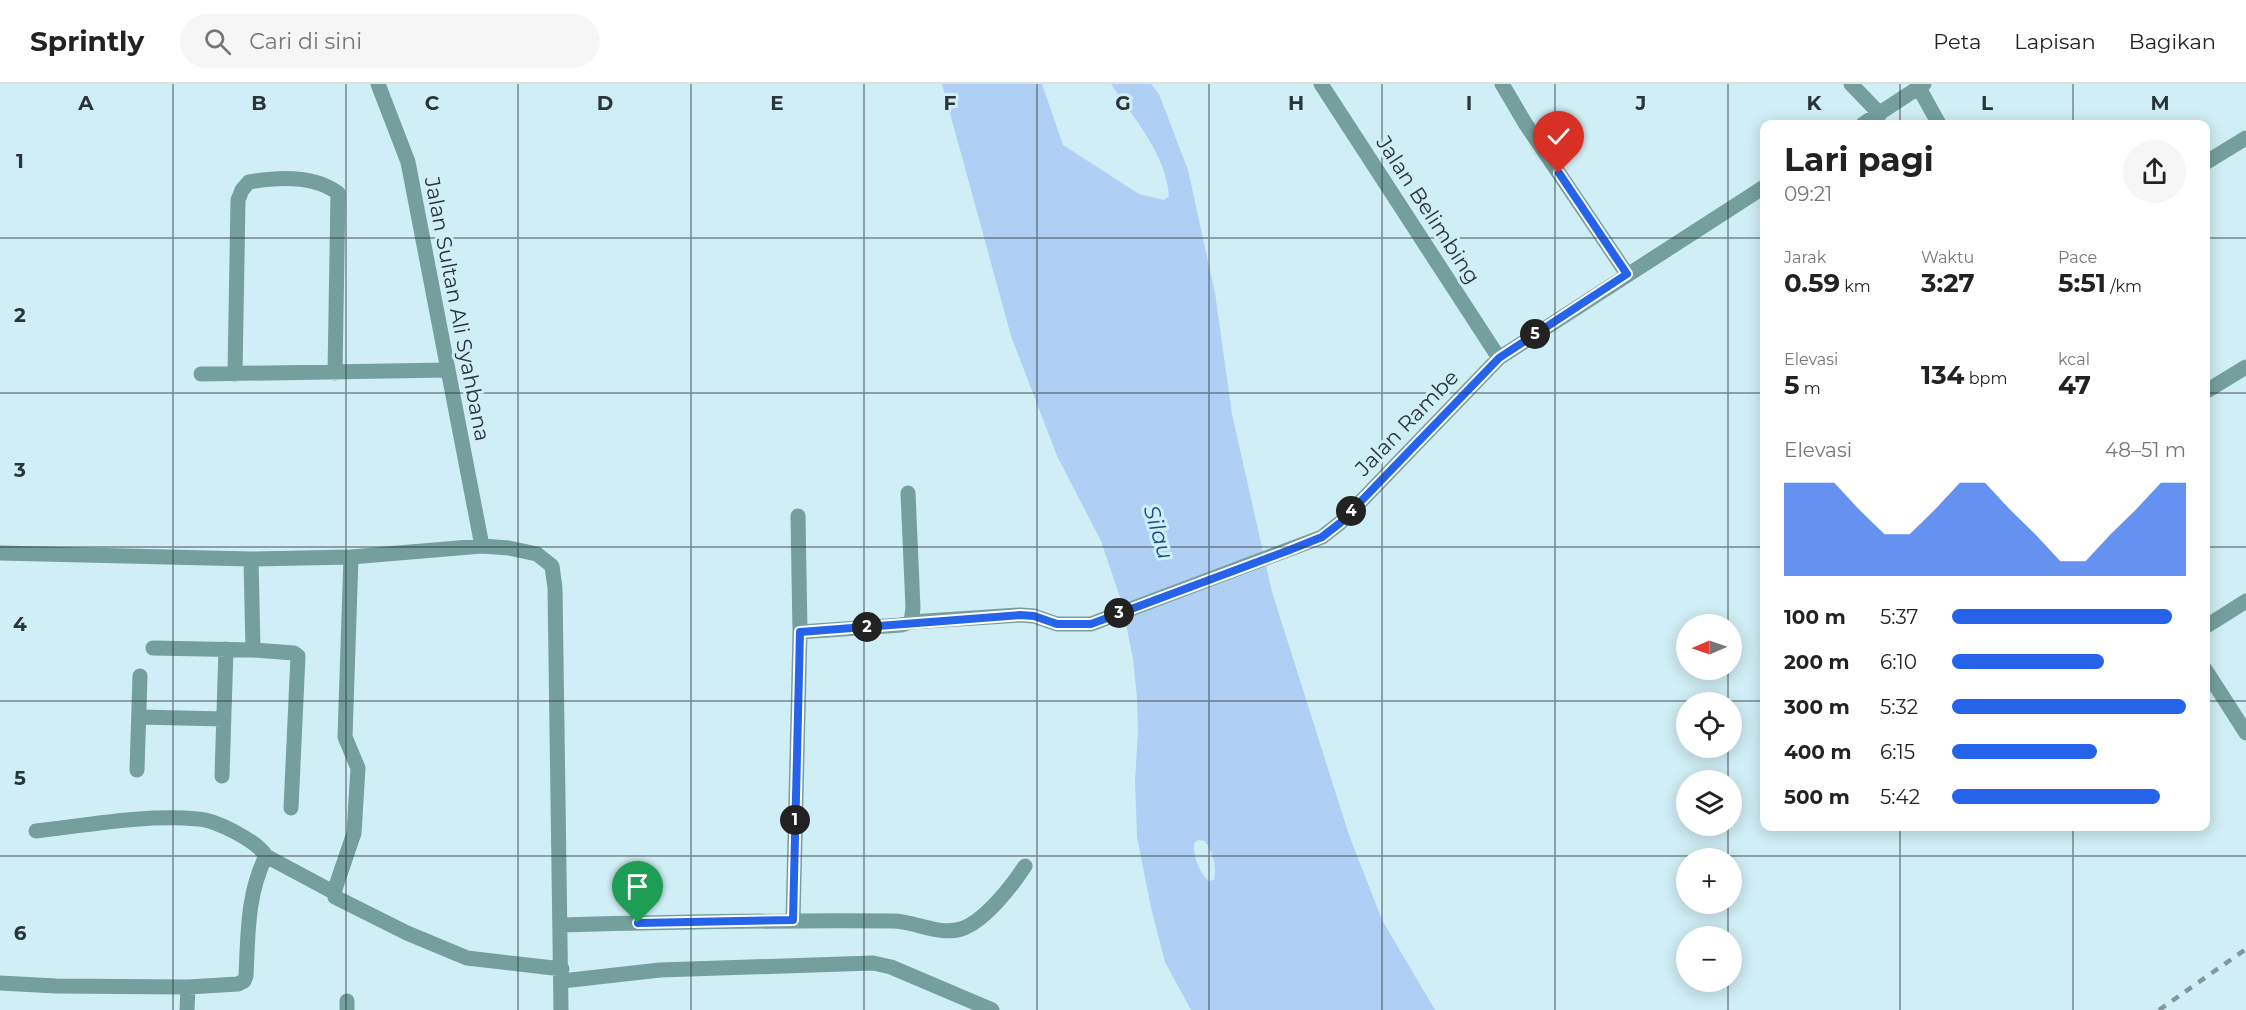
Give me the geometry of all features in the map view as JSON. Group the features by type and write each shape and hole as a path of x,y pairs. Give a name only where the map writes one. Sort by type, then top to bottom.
{"street":[{"name":"Jalan Sultan Ali Syahbana","path":"378,84 408,162 482,546"},
{"name":"Jalan Belimbing","path":"1321,84 1499,358"},
{"path":"1502,84 1525,123 1627,274"},
{"path":"1851,84 1880,114"},
{"path":"1870,120 1922,86 1937,120"},
{"path":"2210,160 2246,138"},
{"path":"235,374 238,200 242,190 249,182 263,180 315,181 327,185 338,193 335,373"},
{"name":"Jalan Rambe","path":"800,632 1020,615 1034,616 1057,624 1091,624 1322,537 1340,523 1499,358 1760,191"},
{"path":"2210,389 2246,367"},
{"path":"201,374 447,370"},
{"path":"908,493 913,608 911,622"},
{"path":"793,920 800,632 798,516"},
{"path":"0,553 251,559 351,557 482,546 509,548 537,554 552,566 555,588 561,1010"},
{"path":"335,893 354,833 358,768 345,737 351,557"},
{"path":"251,559 253,650"},
{"path":"2210,624 2246,601"},
{"path":"153,648 253,650 294,653 298,656 291,808"},
{"path":"222,776 226,649"},
{"path":"137,770 141,676"},
{"path":"2210,677 2246,733"},
{"path":"139,717 224,719"},
{"path":"36,831 148,818 201,819 240,835 262,850 266,856 335,893 339,900 407,933 467,958 562,975 873,963 891,966 992,1010"},
{"path":"0,983 56,986 188,987 238,984 244,981 246,976 249,908 258,873 266,856"},
{"path":"560,925 793,920 901,921 947,932 962,929 976,920 1008,892 1025,866"},
{"path":"188,987 188,1010"}],"water":[{"name":"Silau","path":"942,84 1042,84 1063,145 1139,194 1164,200 1169,196 1162,165 1147,137 1111,84 1151,84 1159,94 1188,170 1215,293 1232,414 1272,592 1349,835 1382,920 1435,1010 1191,1010 1165,962 1151,908 1137,837 1135,781 1137,698 1133,659 1122,603 1101,541 1057,456 1011,336","holes":["1198,840 1205,841 1215,864 1214,880 1209,881 1200,869 1194,848 1194,843"]}],"railway":[{"path":"2159,1010 2246,949"}],"route":[{"path":"638,923 793,920 800,632 1020,615 1034,616 1057,624 1091,624 1322,537 1340,523 1499,358 1627,274 1559,173"}]}
